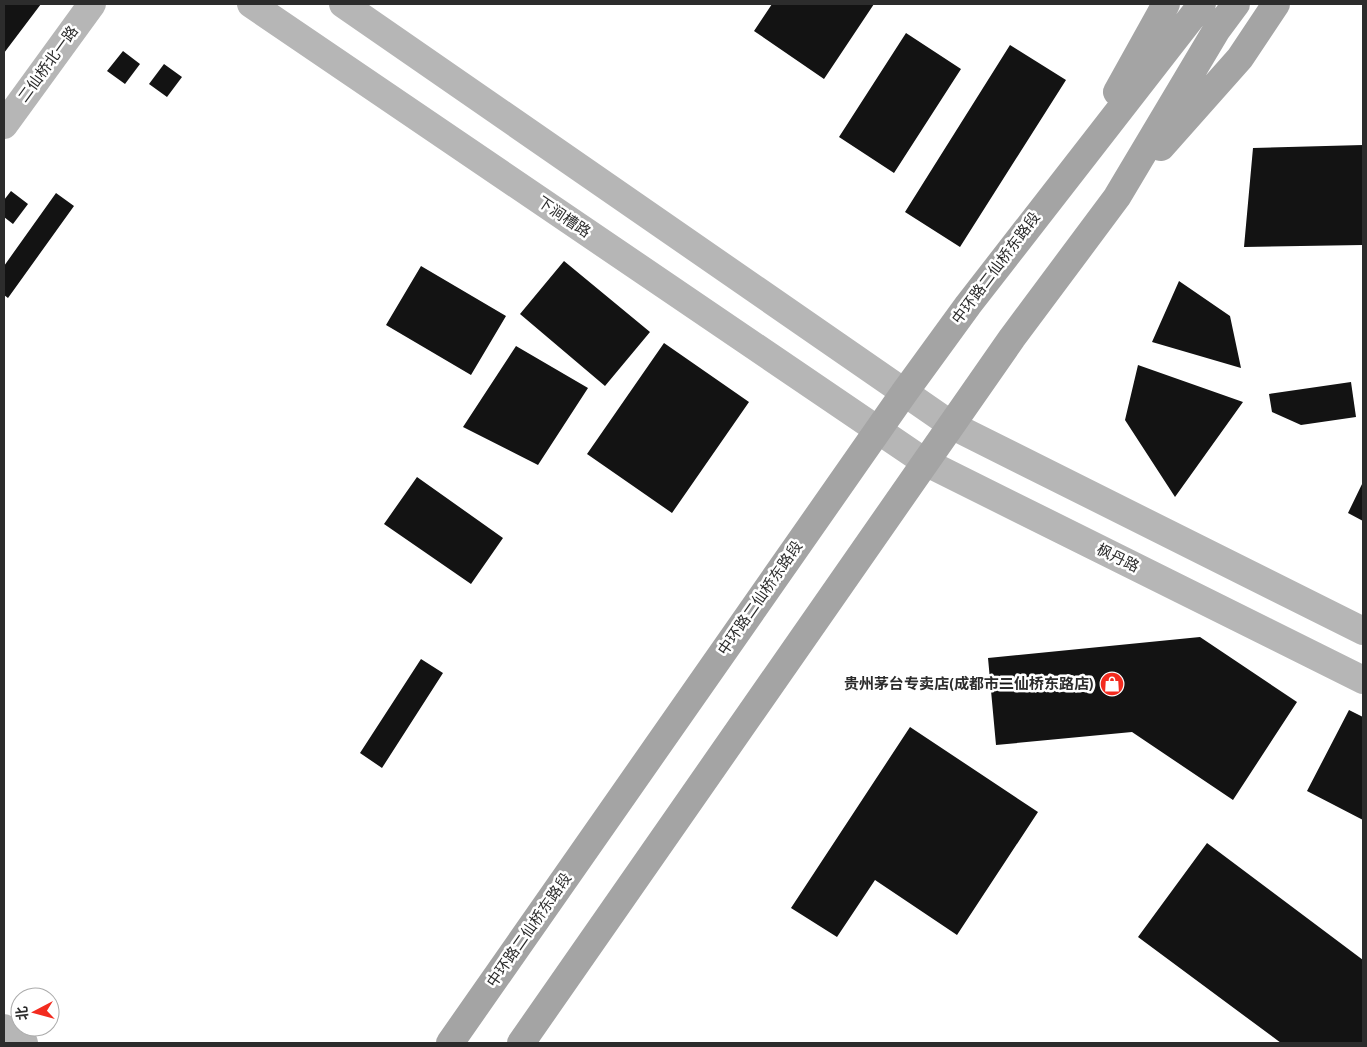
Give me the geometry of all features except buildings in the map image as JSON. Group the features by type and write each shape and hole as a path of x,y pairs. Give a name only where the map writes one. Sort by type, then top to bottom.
{"main road":[{"name":"中环路二仙桥东路段","path":"1080,159 1166,4"},
{"path":"1117,197 1216,31 1236,4"},
{"path":"521,1043 925,462 953,426 1012,338 1117,197 1240,58 1276,4"},
{"name":"中环路二仙桥东路段","path":"450,1043 904,392 968,305 1197,10"}],"street":[{"name":"二仙桥北一路","path":"4,125 92,4"},
{"name":"下涧槽路","path":"251,4 877,430"},
{"path":"343,4 953,426 1363,632"},
{"name":"枫丹路","path":"877,430 925,462 1363,680"},
{"path":"4,1028 24,1043"}],"place":[{"name":"贵州茅台专卖店(成都市二仙桥东路店)","path":"1112,684"}]}
